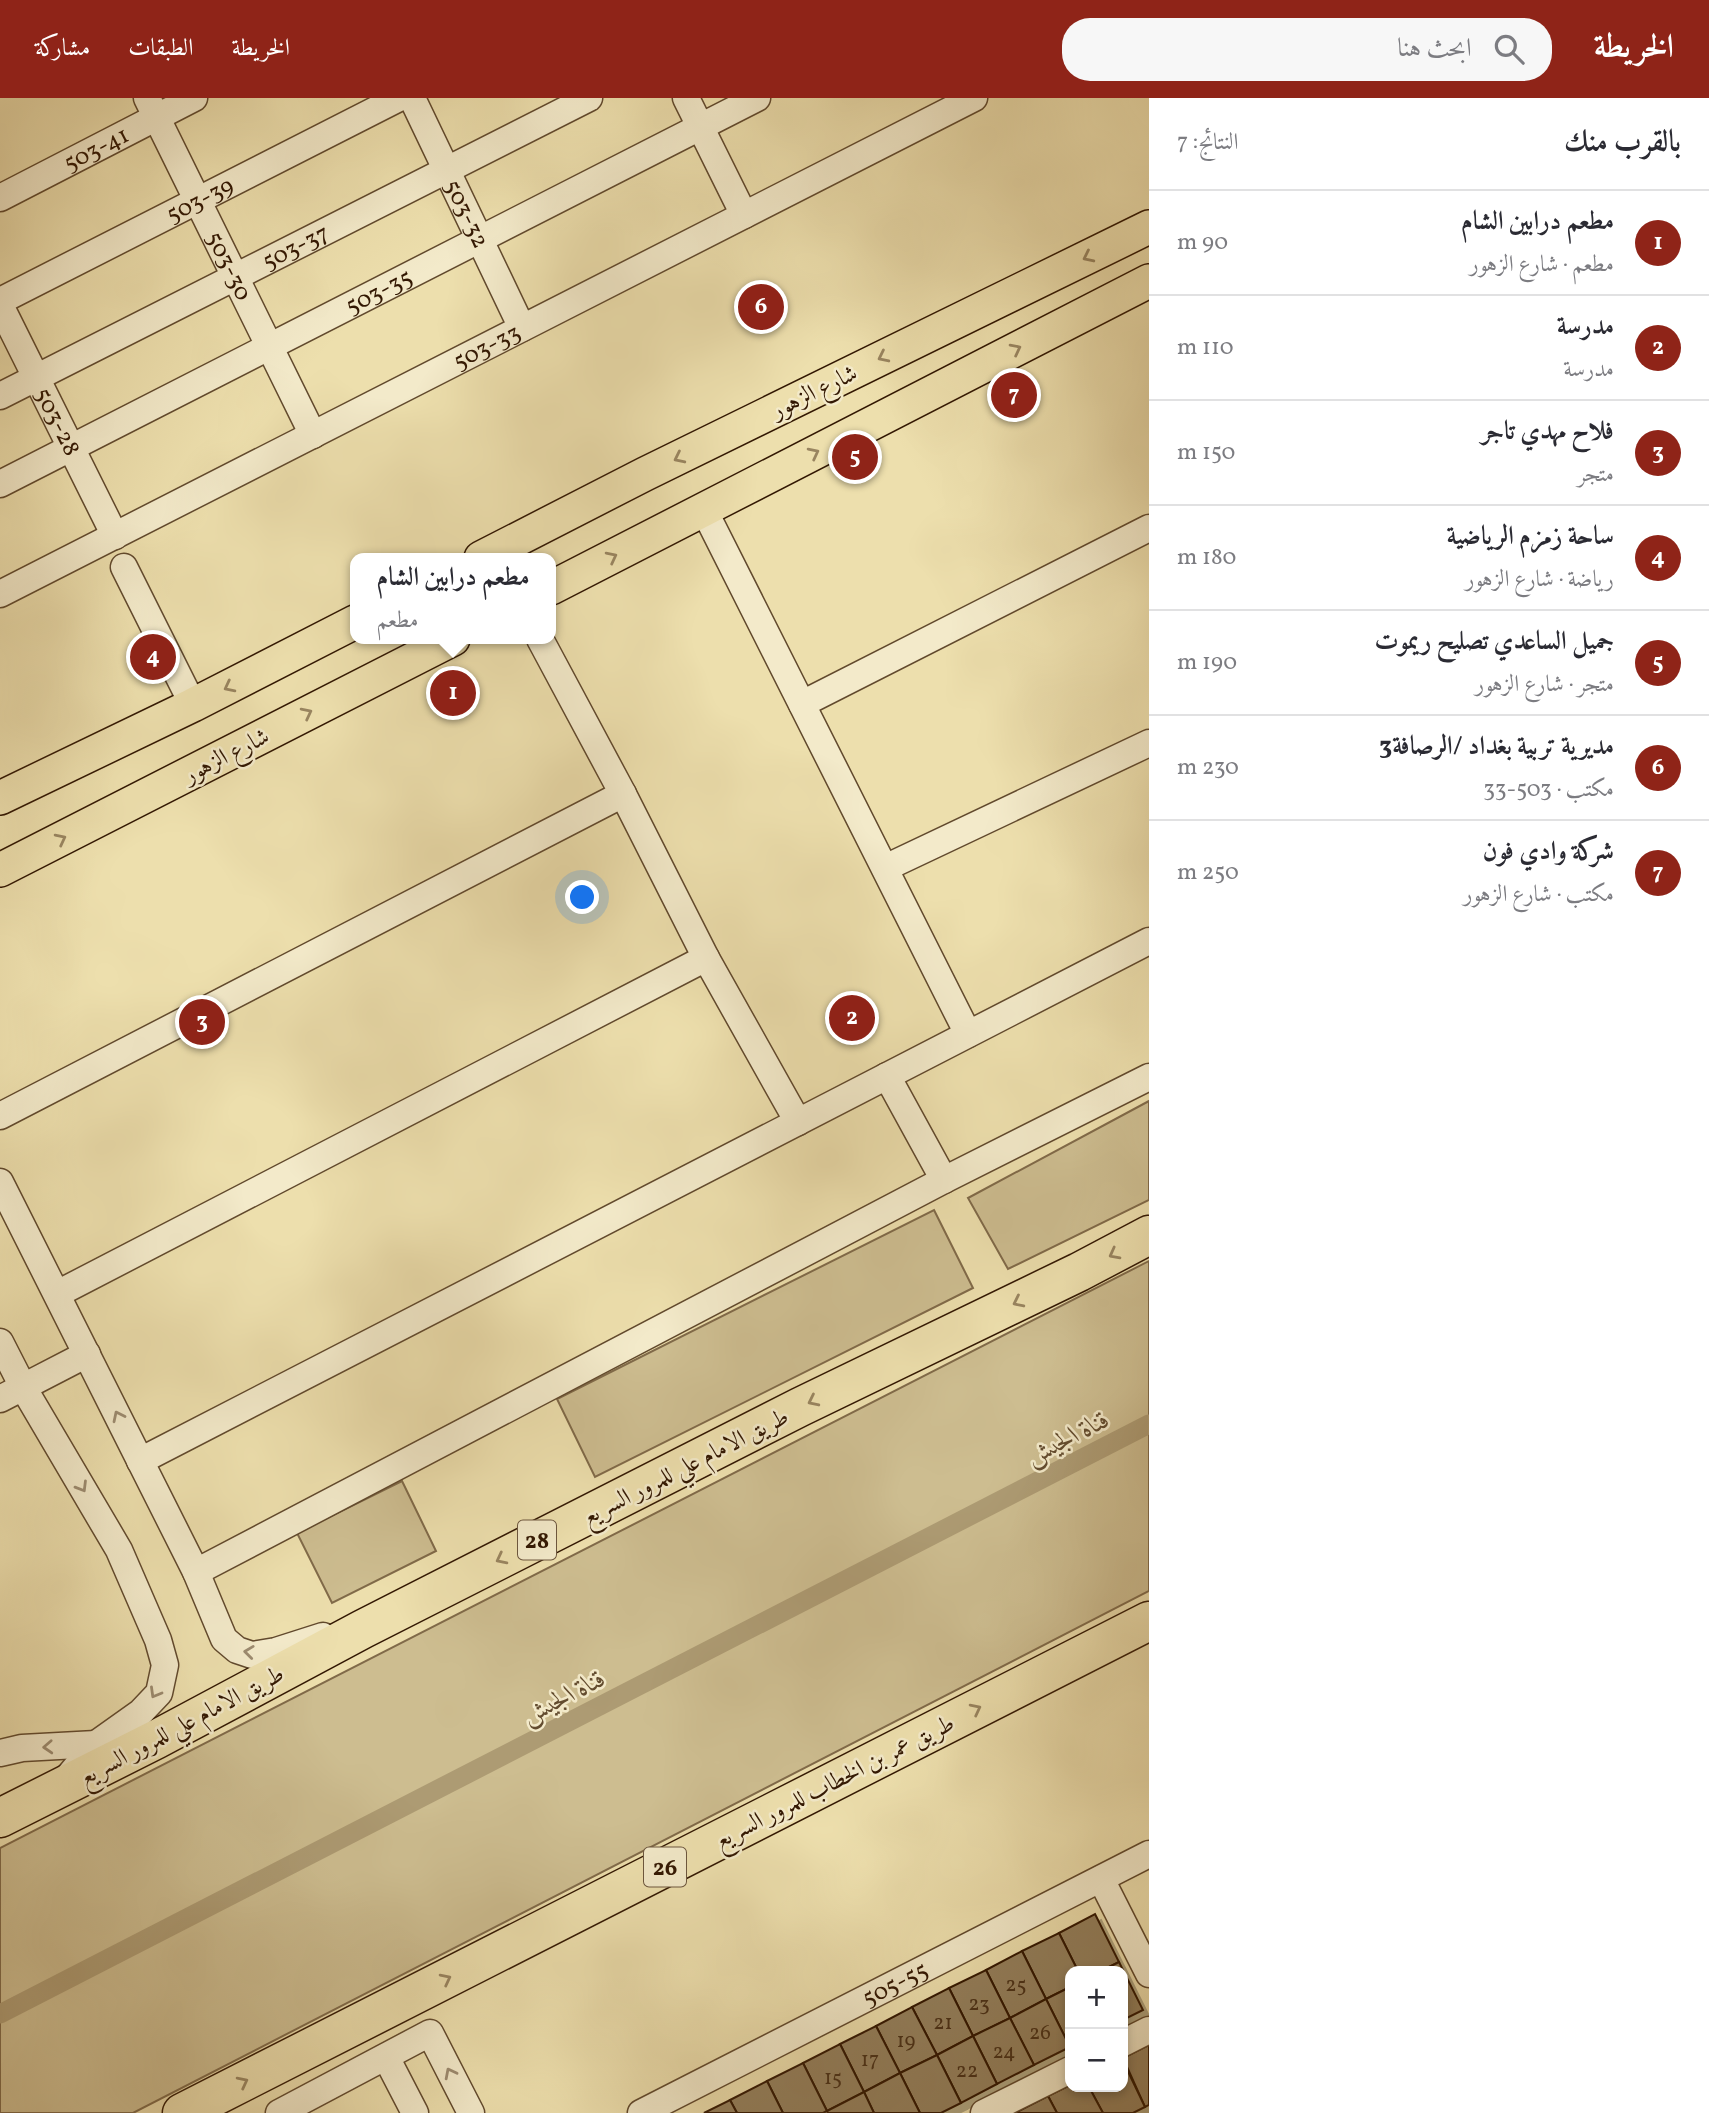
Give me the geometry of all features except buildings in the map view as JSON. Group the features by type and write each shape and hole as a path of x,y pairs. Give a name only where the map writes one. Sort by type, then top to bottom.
{"highway":[{"name":"طريق الامام علي للمرور السريع","path":"0,1818 157,1739 362,1629 800,1407 1079,1272 1149,1235"},
{"name":"طريق عمر بن الخطاب للمرور السريع","path":"182,2113 1149,1621"}],"main road":[{"name":"شارع الزهور","path":"491,553 645,474 1149,227"},
{"path":"556,585 1149,281"},
{"path":"0,798 193,705 350,625"},
{"name":"شارع الزهور","path":"0,870 443,644"}],"street":[{"name":"503-41","path":"0,198 151,108 194,98"},
{"name":"503-39","path":"0,303 400,98"},
{"name":"503-32","path":"412,98 522,328"},
{"name":"503-37","path":"0,396 589,98"},
{"path":"686,98 744,215"},
{"name":"503-35","path":"0,484 757,98"},
{"name":"503-33","path":"0,594 744,215 961,101"},
{"name":"503-30","path":"151,108 313,435"},
{"name":"503-28","path":"0,303 115,536"},
{"path":"704,510 968,1034"},
{"path":"802,704 1149,528"},
{"path":"124,566 193,705"},
{"path":"543,644 706,958 798,1122"},
{"path":"885,868 1149,743"},
{"path":"0,1116 623,794"},
{"path":"140,1461 1149,941"},
{"path":"57,1294 706,958"},
{"path":"887,1076 944,1180"},
{"path":"196,1572 944,1180 1149,1077"},
{"path":"0,1182 196,1572 224,1639 237,1650 252,1655 276,1651 317,1637 362,1629"},
{"path":"0,1342 11,1393 119,1550 158,1640 165,1665 159,1693 141,1712 96,1744 58,1789"},
{"path":"11,1393 87,1354"},
{"path":"0,1753 22,1748 96,1744"},
{"name":"505-55","path":"641,2113 1149,1854"},
{"path":"1101,1879 1149,1974"},
{"path":"1128,2040 1149,2030"},
{"path":"279,2113 430,2033 471,2113"},
{"path":"387,2057 415,2113"},
{"path":"984,2113 1065,2072"}],"shaded area":[{"path":"1149,1101 1149,1200 1008,1269 968,1198"},
{"path":"934,1210 973,1288 595,1477 557,1399"},
{"path":"1149,1261 1149,1591 133,2113 0,2113 0,1848"},
{"path":"402,1481 436,1551 332,1603 297,1533"}],"waterway":[{"name":"قناة الجيش","path":"0,2014 1149,1424"}],"place":[{"name":"مديرية تربية بغداد /الرصافة3","path":"761,307"},
{"name":"شركة وادي فون","path":"1014,395"},
{"name":"جميل الساعدي تصليح ريموت","path":"855,457"},
{"name":"ساحة زمزم الرياضية","path":"153,657"},
{"name":"مطعم درابين الشام","path":"453,693"},
{"name":"مدرسة","path":"852,1018"},
{"name":"فلاح مهدي تاجر","path":"202,1022"}]}
